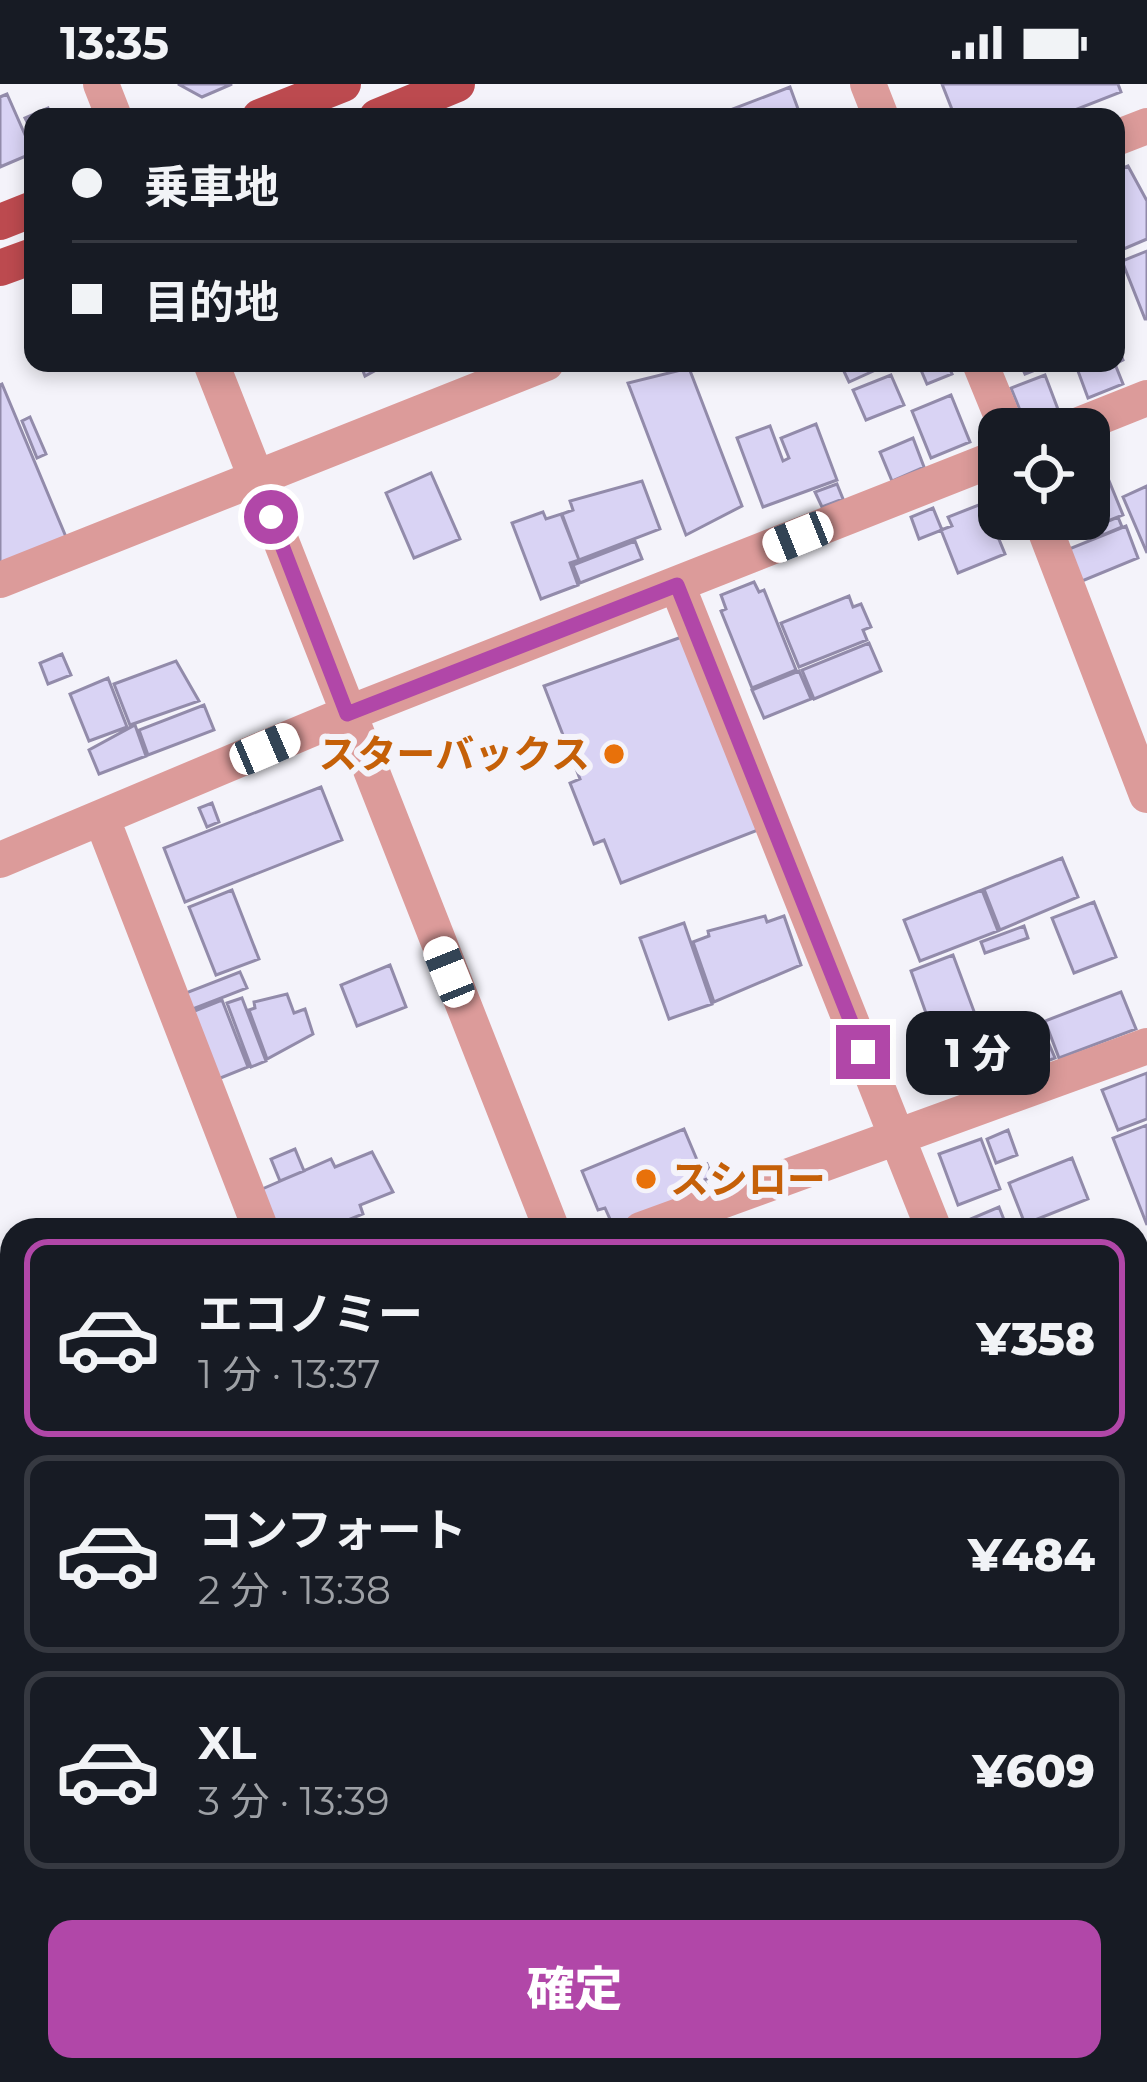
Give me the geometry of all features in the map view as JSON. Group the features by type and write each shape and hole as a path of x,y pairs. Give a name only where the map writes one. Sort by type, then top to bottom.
{"main road":[{"path":"283,108 343,84"},
{"path":"399,108 457,84"}],"street":[{"path":"214,372 547,1218"},
{"path":"0,580 523,372"},
{"path":"984,372 998,408"},
{"path":"1110,413 1147,398"},
{"path":"0,860 347,714 978,465"},
{"path":"1051,540 1134,724 1147,796"},
{"path":"677,585 929,1218"},
{"path":"102,819 256,1218"},
{"path":"674,1218 1147,1046"}],"building":[{"path":"178,84 232,84 202,97"},
{"path":"942,84 1118,84 1121,92 1080,108 951,108"},
{"path":"790,87 798,108 735,108"},
{"path":"7,94 24,133 24,157 0,167 0,97"},
{"path":"1125,167 1147,201 1147,239 1125,248"},
{"path":"1147,251 1147,319 1125,269 1125,260"},
{"path":"691,372 742,506 686,535 628,383"},
{"path":"844,372 871,372 849,382"},
{"path":"922,372 952,374 927,384"},
{"path":"1078,372 1118,372 1123,384 1088,398"},
{"path":"891,375 904,405 866,420 853,390"},
{"path":"1045,375 1057,408 1019,408 1011,388"},
{"path":"0,385 66,537 0,565"},
{"path":"951,395 970,442 931,458 912,411"},
{"path":"30,417 46,454 37,458 22,421"},
{"path":"816,424 837,480 763,507 737,438 770,426 783,461 789,458 781,438"},
{"path":"913,438 924,467 892,481 880,452"},
{"path":"431,473 460,539 414,558 386,493"},
{"path":"642,481 660,529 579,560 562,514 573,510 570,501"},
{"path":"1110,483 1123,515 1110,520"},
{"path":"837,484 843,499 822,507 815,492"},
{"path":"1147,486 1147,553 1123,497"},
{"path":"978,505 978,540 999,540 1005,554 958,573 941,530 952,526 948,517"},
{"path":"933,508 942,530 919,539 911,517"},
{"path":"543,512 546,519 561,514 579,560 570,563 578,585 541,599 512,523"},
{"path":"1118,517 1122,527 1110,532 1110,520"},
{"path":"1126,526 1138,558 1082,581 1069,549 1091,540 1110,540 1110,532"},
{"path":"635,541 642,559 580,583 573,565"},
{"path":"754,582 759,592 764,590 796,670 752,688 721,611 726,609 721,595"},
{"path":"849,596 853,607 861,604 871,627 863,630 867,640 799,667 781,623"},
{"path":"693,633 768,826 621,883 604,840 594,844 570,783 580,779 544,686"},
{"path":"869,643 881,671 814,699 802,670"},
{"path":"62,654 71,675 48,684 40,663"},
{"path":"176,661 199,701 130,725 114,684"},
{"path":"799,671 811,699 764,718 752,690"},
{"path":"108,678 127,727 89,741 70,694"},
{"path":"204,705 214,730 148,755 139,730"},
{"path":"135,725 146,756 99,774 89,750"},
{"path":"321,787 342,840 185,902 164,848"},
{"path":"212,803 219,822 207,827 199,808"},
{"path":"1062,858 1078,897 1000,930 984,889"},
{"path":"232,890 259,959 216,975 189,907"},
{"path":"982,890 998,931 920,961 904,920"},
{"path":"1094,902 1116,957 1074,973 1052,918"},
{"path":"765,916 767,922 784,916 801,965 714,1002 693,942 709,936 708,931"},
{"path":"684,923 712,1004 669,1019 640,938"},
{"path":"1024,926 1028,938 985,953 981,942"},
{"path":"953,955 975,1014 932,1030 911,971"},
{"path":"390,965 406,1007 357,1026 341,985"},
{"path":"240,972 247,988 185,1012 178,996"},
{"path":"1121,992 1136,1029 1059,1058 1045,1021"},
{"path":"287,994 294,1013 305,1009 313,1034 267,1059 249,1010 255,1008 254,1002"},
{"path":"242,998 266,1061 251,1067 227,1003"},
{"path":"222,1000 248,1067 213,1081 187,1014"},
{"path":"1040,1023 1055,1058 978,1089 964,1054"},
{"path":"1147,1073 1147,1119 1118,1130 1102,1090"},
{"path":"1147,1125 1147,1218 1144,1218 1113,1138"},
{"path":"684,1129 700,1167 707,1164 712,1177 704,1180 711,1195 648,1218 610,1218 605,1208 598,1210 582,1171"},
{"path":"1008,1130 1017,1155 996,1163 987,1139"},
{"path":"981,1139 1000,1189 958,1205 939,1154"},
{"path":"295,1149 304,1171 280,1181 271,1159"},
{"path":"372,1152 393,1192 360,1205 363,1214 353,1218 271,1218 260,1190 331,1159 335,1167"},
{"path":"1072,1158 1088,1199 1040,1218 1023,1218 1009,1183"},
{"path":"730,1169 742,1184 723,1192 716,1175"},
{"path":"999,1207 1003,1218 973,1218"}],"place":[{"name":"スターバックス","path":"614,754"},
{"name":"スシロー","path":"646,1179"}],"route":[{"path":"271,517 347,714 677,585 863,1052"}]}
